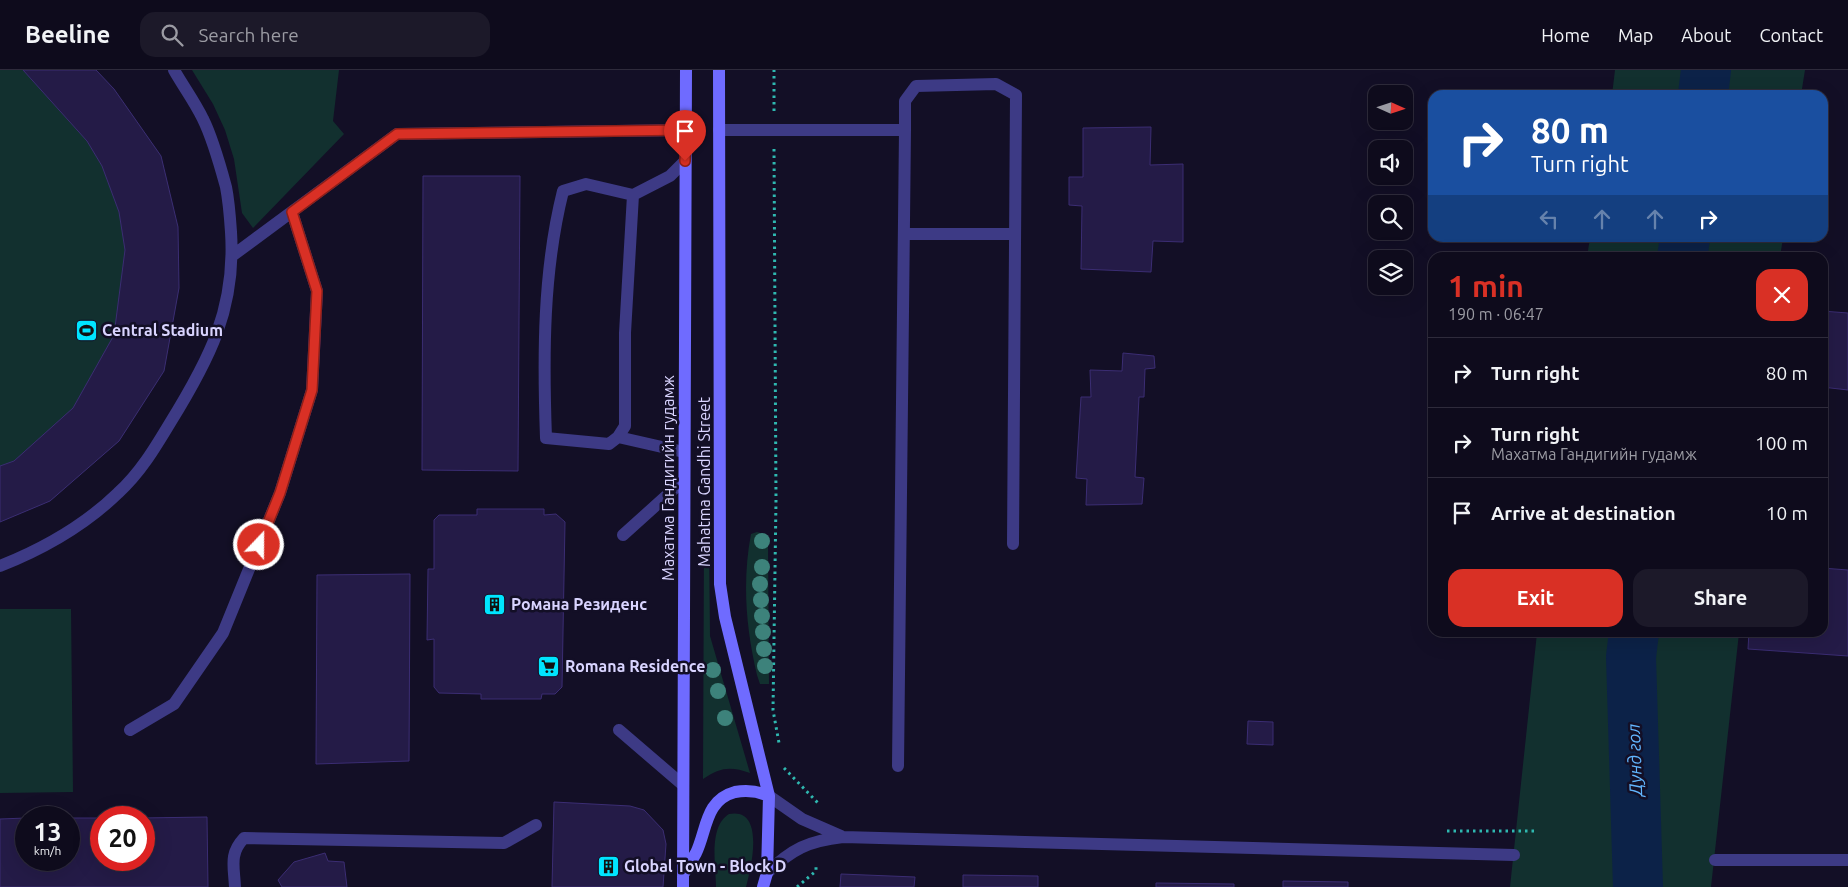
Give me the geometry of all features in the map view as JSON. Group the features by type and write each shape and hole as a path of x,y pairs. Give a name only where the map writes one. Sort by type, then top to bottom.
{"main road":[{"name":"Махатма Гандигийн гудамж","path":"683,881 686,70"},
{"name":"Mahatma Gandhi Street","path":"719,70 720,584 725,617 769,796 767,874 763,887"},
{"path":"683,881 696,853 705,822 716,802 726,795 742,791 759,792 769,796"}],"street":[{"path":"0,566 42,548 93,515 119,492 145,463 189,392 216,337 229,298 232,256 226,187 203,119 174,70"},
{"path":"898,766 905,101 916,86 996,84 1016,95 1013,544"},
{"path":"232,256 397,134 686,130"},
{"path":"719,130 905,130"},
{"path":"633,195 625,333 625,426 618,438 609,444 546,438 544,382 546,312 553,231 563,191 586,184 633,195 670,176 685,161"},
{"path":"130,730 174,704 223,633 280,493 310,399 317,291 292,212"},
{"path":"904,234 1015,234"},
{"path":"618,438 684,452"},
{"path":"622,535 684,480"},
{"path":"619,730 683,786"},
{"path":"769,796 802,819 843,837"},
{"path":"234,887 233,854 235,847 244,838 504,843 536,825"},
{"path":"767,874 791,852 817,841 843,837 1514,855"},
{"path":"1715,860 1848,860"}],"path":[{"path":"774,70 776,500 773,710 780,748"},
{"path":"784,767 819,804 818,826"},
{"path":"797,887 816,871 817,841"}],"green space":[{"name":"Central Stadium","path":"0,70 96,70 114,89 161,156 178,227 179,288 164,371 119,441 50,501 0,522"},
{"path":"192,70 339,70 333,121 344,134 253,228 242,213 234,159 225,130 213,104"},
{"path":"1615,70 1805,70 1802,90 1613,90"},
{"path":"1589,242 1782,242 1781,252 1588,252"},
{"path":"757,532 764,534 768,543 769,684 760,684 757,675 746,605 748,552 751,534"},
{"path":"709,540 710,636 750,773 737,769 726,769 715,772 703,779 704,541"},
{"path":"0,609 71,609 73,792 0,793"},
{"path":"1537,637 1739,637 1711,887 1510,887"},
{"path":"729,814 741,814 748,820 752,829 753,854 746,887 716,887 716,837 722,820"}],"building":[{"path":"23,70 96,70 114,89 161,156 178,227 179,288 164,371 119,441 50,501 0,522 0,466 14,461 73,408 114,335 125,250 119,212 102,166 87,141"},
{"path":"1151,127 1150,165 1183,164 1183,242 1153,241 1151,272 1081,269 1082,206 1069,205 1069,177 1083,177 1083,128"},
{"path":"423,176 520,176 518,471 422,470"},
{"path":"1828,311 1848,313 1848,390 1828,388"},
{"path":"1123,353 1154,356 1155,368 1145,369 1144,397 1139,397 1135,477 1144,478 1142,504 1086,505 1087,479 1076,478 1081,397 1091,397 1090,370 1122,371"},
{"name":"Романа Резиденс","path":"477,509 544,509 544,515 556,514 565,522 562,687 555,694 542,694 541,699 481,699 481,694 439,693 434,687 434,639 427,640 428,569 434,569 434,520 439,515 477,515"},
{"path":"1828,568 1848,570 1848,656 1748,649 1749,637 1828,637"},
{"path":"410,574 409,761 316,764 317,575"},
{"path":"1248,721 1273,722 1273,745 1247,744"},
{"name":"Global Town - Block D","path":"554,802 630,806 644,810 663,830 666,844 663,887 552,887"},
{"path":"207,817 208,887 0,887 0,819 15,818 15,871 80,871 80,818 90,818 90,871 155,871 155,818"},
{"path":"325,853 328,861 344,862 347,887 282,887 278,880 294,862"},
{"path":"841,874 915,877 914,887 840,887"},
{"path":"963,875 1038,876 1038,887 963,887"},
{"path":"1283,881 1348,882 1348,887 1283,887"},
{"path":"1156,883 1234,884 1234,887 1156,887"}],"waterway":[{"name":"Дунд гол","path":"1704,90 1706,70"},
{"name":"Дунд гол","path":"1683,252 1684,242"},
{"name":"Дунд гол","path":"1633,637 1631,657 1638,887"}],"place":[{"name":"Central Stadium","path":"86,330"},
{"name":"Романа Резиденс","path":"495,604"},
{"name":"Romana Residence","path":"549,666"},
{"name":"Global Town - Block D","path":"608,866"}],"route":[{"path":"259,545 280,493 312,390 317,291 292,212 397,134 686,130 685,161"}]}
